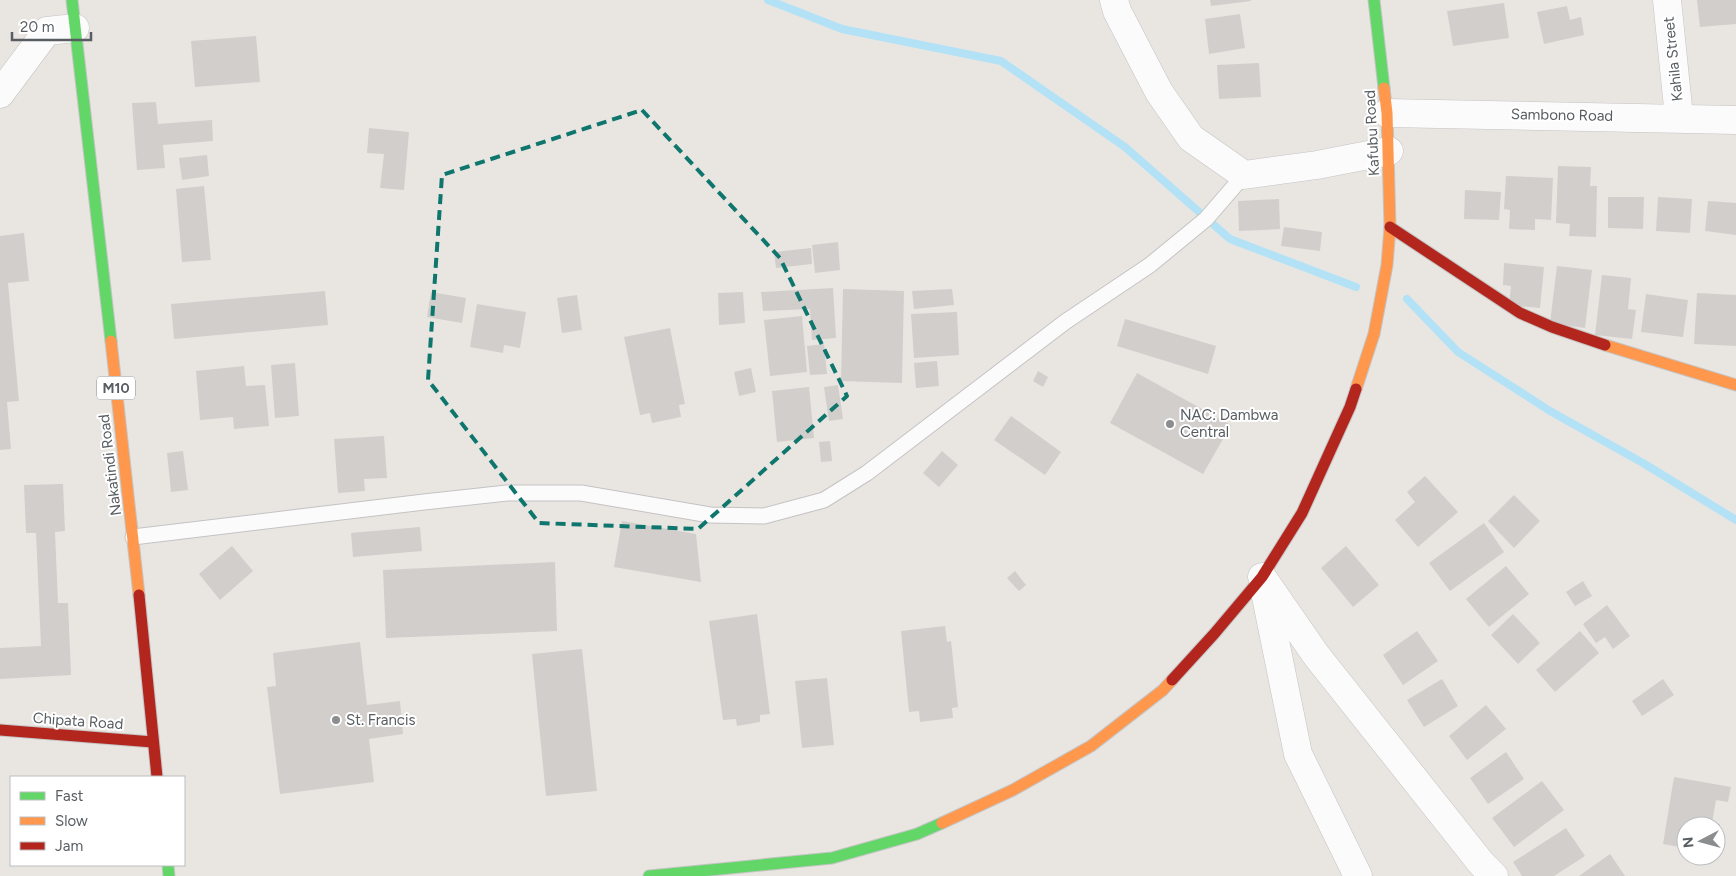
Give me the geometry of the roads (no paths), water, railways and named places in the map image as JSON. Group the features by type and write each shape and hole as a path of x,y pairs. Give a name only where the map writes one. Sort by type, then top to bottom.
{"main road":[{"name":"Nakatindi Road","path":"72,0 133,537 158,776"},
{"name":"Kafubu Road","path":"649,876 832,858 918,834 1013,790 1091,746 1163,690 1262,577 1302,513 1350,407 1374,334 1387,265 1390,227 1387,112 1374,0"},
{"path":"1390,227 1524,315 1609,347 1736,385"},
{"name":"Chipata Road","path":"0,730 153,742"}],"street":[{"path":"1114,0 1117,11 1159,92 1190,138 1244,175 1316,165 1389,151"},
{"name":"Kahila Street","path":"1667,0 1678,118"},
{"path":"0,94 47,31 75,28"},
{"name":"Sambono Road","path":"1387,112 1736,120"},
{"path":"1262,577 1298,754 1358,876"},
{"path":"1262,577 1316,655 1481,863 1494,876"}],"lane":[{"path":"133,537 424,502 507,494 581,493 710,515 737,516 764,516 824,500 867,474 1065,322 1150,265 1206,219 1244,175"}],"waterway":[{"path":"768,0 842,29 1001,61 1125,147 1230,239 1356,287"},
{"path":"1407,299 1458,352 1550,411 1643,463 1736,520"}],"place":[{"name":"NAC: Dambwa Central","path":"1170,424"},
{"name":"St. Francis","path":"336,720"}]}
